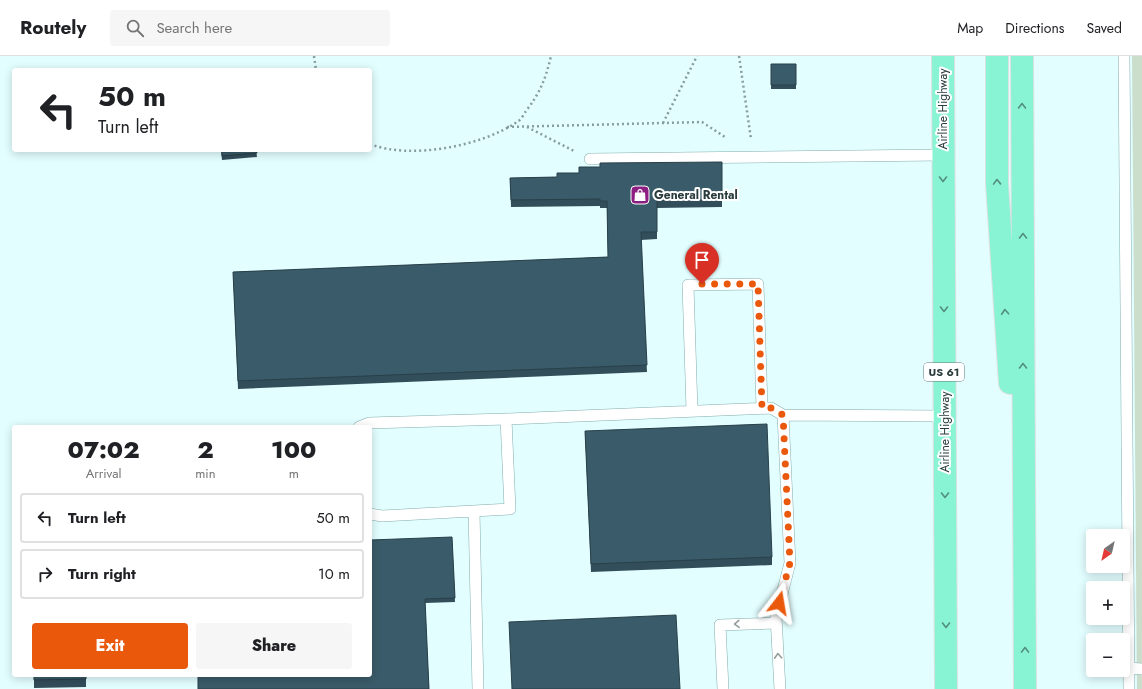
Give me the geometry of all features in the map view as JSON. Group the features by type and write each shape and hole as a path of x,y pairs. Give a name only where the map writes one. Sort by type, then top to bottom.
{"highway":[{"name":"Airline Highway","path":"943,56 946,689"},
{"path":"997,56 998,190 1024,574"},
{"path":"1022,56 1025,689"}],"lane":[{"path":"1124,56 1129,633"},
{"path":"590,159 943,155"},
{"path":"692,411 688,284 758,284 762,408"},
{"path":"364,425 369,423 506,419 762,408 771,408 783,415 945,416"},
{"path":"780,689 776,622 790,563 783,415"},
{"path":"372,514 382,516 510,509 506,419"},
{"path":"474,511 478,689"},
{"path":"723,689 720,625 776,622"},
{"path":"1130,668 1142,669"},
{"path":"1129,677 1130,689"}],"path":[{"path":"314,56 316,68"},
{"path":"372,145 380,148 411,152 446,147 481,139 518,122 538,96 546,79 551,56"},
{"path":"662,123 697,56"},
{"path":"739,56 753,157"},
{"path":"507,127 702,122 753,157"},
{"path":"526,126 590,159"}],"green space":[{"path":"1132,56 1142,56 1142,689 1137,689"}],"building":[{"path":"771,64 796,64 796,85 771,85"},
{"path":"222,152 257,153 222,156"},
{"path":"722,162 722,200 657,200 657,232 641,232 647,365 238,381 233,272 608,257 607,201 600,201 600,199 511,200 510,178 557,177 557,173 579,173 579,167 600,167 600,163"},
{"path":"767,424 772,557 591,564 585,431"},
{"path":"452,537 455,598 425,599 429,689 198,689 198,677 372,677 372,540"},
{"path":"676,615 680,689 512,689 509,622"},
{"path":"34,677 86,677 86,679 34,680"}],"place":[{"name":"General Rental","path":"640,195"}],"route":[{"path":"702,284 758,284 762,408 771,408 783,415 790,563 779,603"}]}
